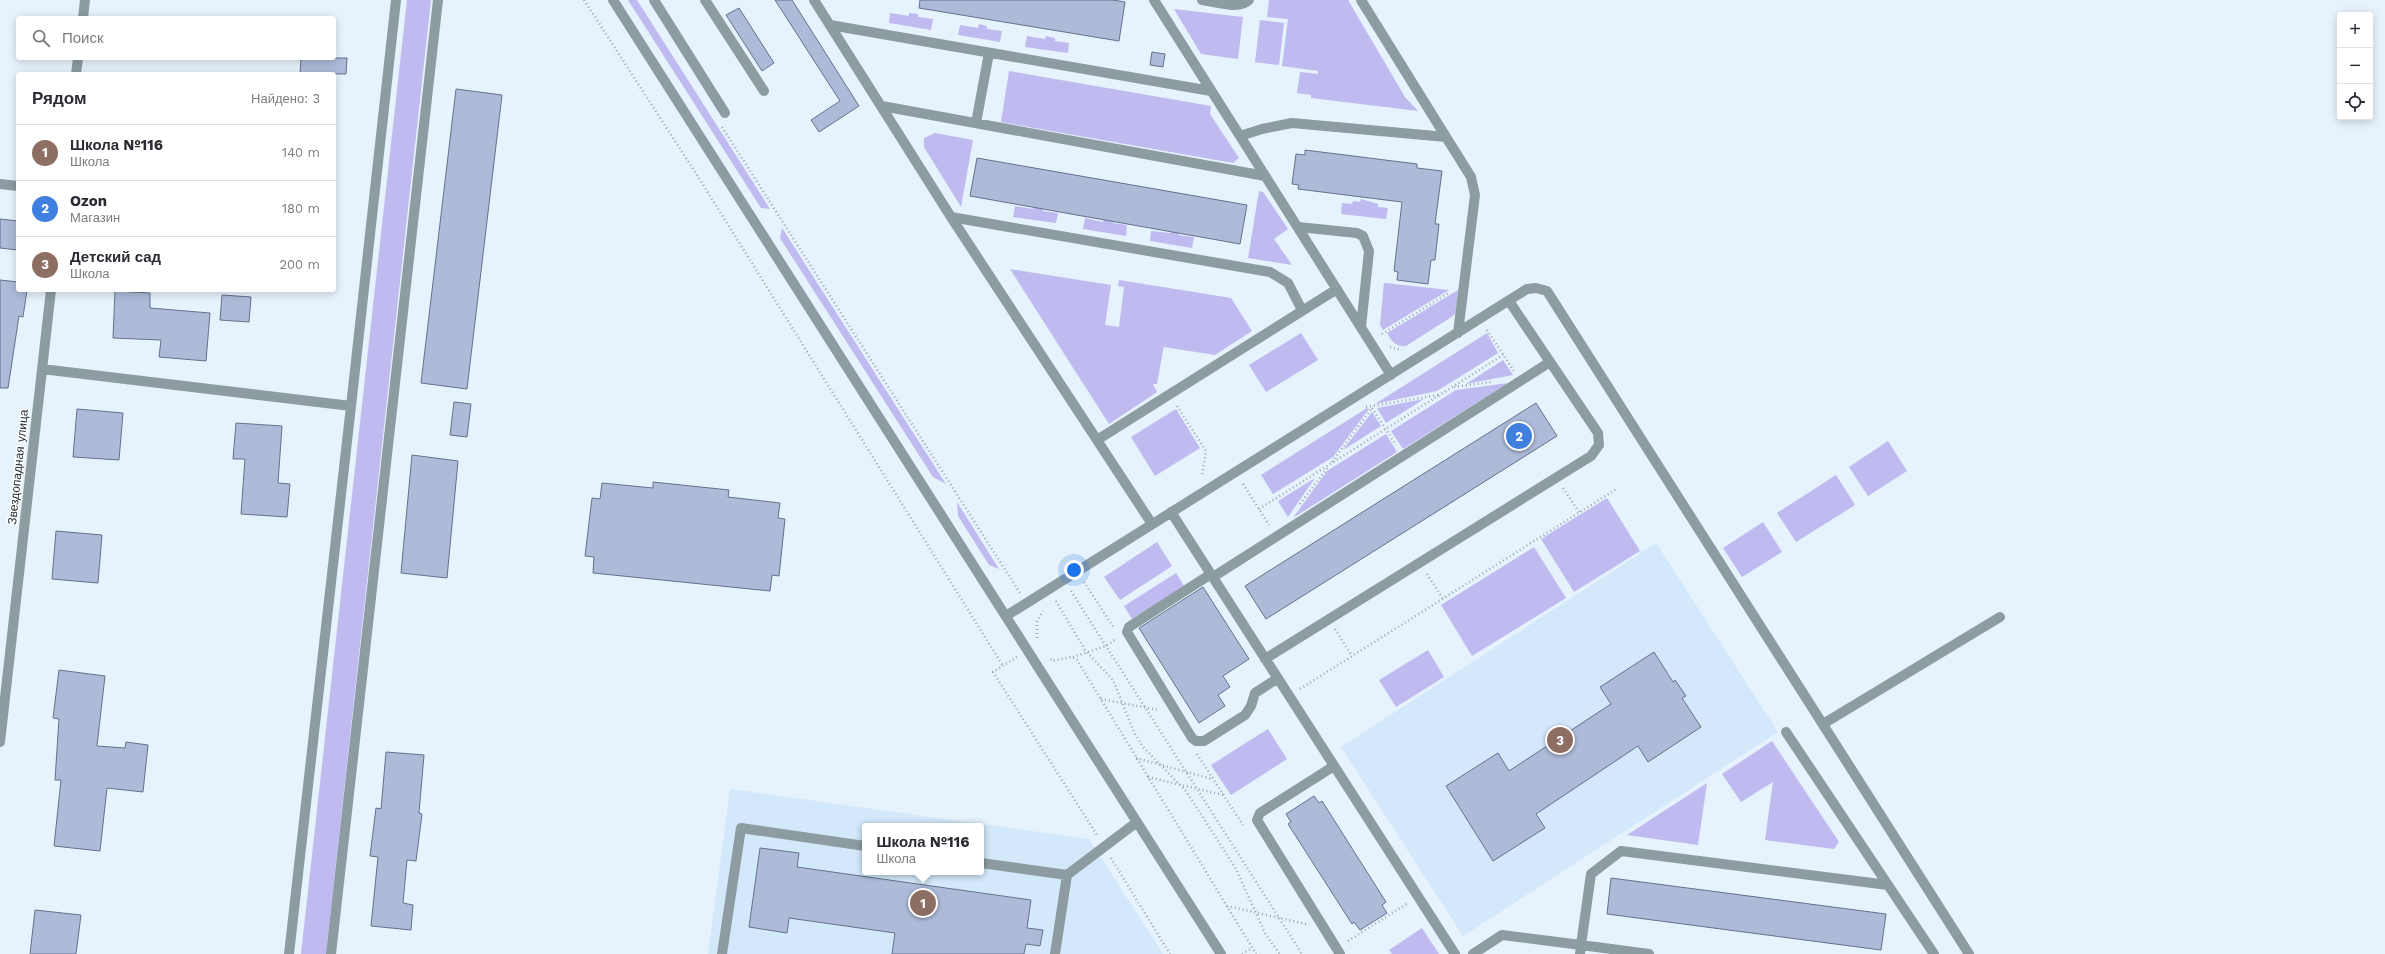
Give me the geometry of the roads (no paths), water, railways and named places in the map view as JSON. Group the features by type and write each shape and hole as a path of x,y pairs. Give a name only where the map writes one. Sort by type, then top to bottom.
{"street":[{"path":"82,16 85,0"},
{"path":"289,954 396,0"},
{"path":"331,954 438,0"},
{"path":"613,0 1221,954"},
{"path":"654,0 721,117"},
{"path":"706,0 764,92"},
{"path":"814,0 951,217 1152,524"},
{"path":"1154,0 1391,375"},
{"path":"1202,0 1238,5 1245,4 1249,0"},
{"path":"1361,0 1471,177 1474,186 1475,195 1458,332"},
{"path":"830,25 1211,91"},
{"path":"976,123 989,52"},
{"path":"76,72 78,60"},
{"path":"882,106 1265,176"},
{"path":"1240,136 1262,129 1292,123 1446,136"},
{"path":"0,184 16,186"},
{"path":"951,217 1270,272 1288,283 1302,310"},
{"path":"1298,227 1357,233 1363,236 1369,251 1361,327"},
{"path":"1006,616 1527,289 1536,288 1547,291 1553,298 1969,954"},
{"path":"1098,440 1336,289"},
{"name":"Звездопадная улица","path":"0,742 5,651 51,292"},
{"path":"1265,659 1557,478 1591,456 1599,445 1598,433 1509,301"},
{"path":"1278,678 1255,693 1251,706 1245,715 1204,741 1196,741 1192,738 1127,632 1130,627 1550,362"},
{"path":"42,369 351,406"},
{"path":"1171,512 1456,954"},
{"path":"1823,724 2000,617"},
{"path":"1786,732 1934,954"},
{"path":"1334,766 1260,813 1256,820 1338,951"},
{"path":"984,863 1067,875 1137,822"},
{"path":"722,954 740,828 862,846"},
{"path":"1580,949 1591,874 1621,852 1888,886"},
{"path":"1055,954 1067,875"},
{"path":"1473,954 1502,935 1580,949 1649,954"}],"place":[{"name":"Ozon","path":"1519,436"},
{"name":"Детский сад","path":"1560,740"},
{"name":"Школа №116","path":"923,903"}]}
